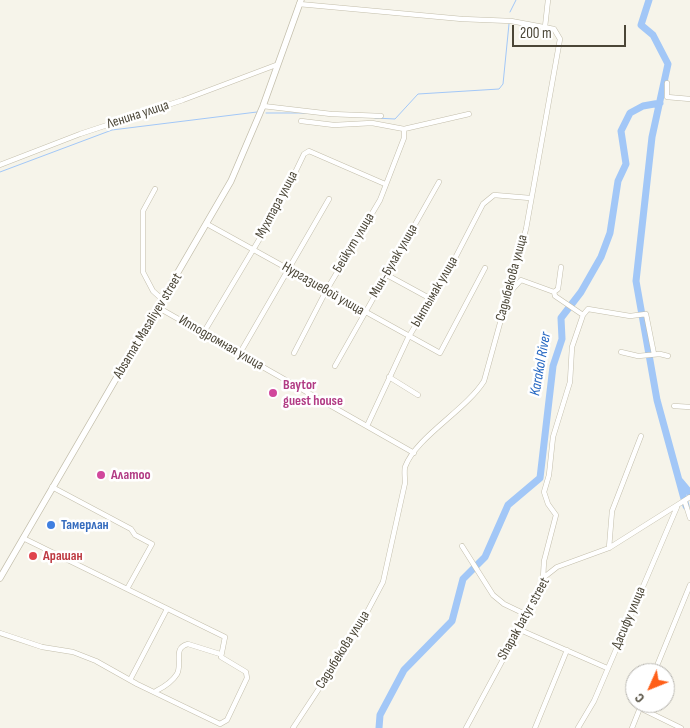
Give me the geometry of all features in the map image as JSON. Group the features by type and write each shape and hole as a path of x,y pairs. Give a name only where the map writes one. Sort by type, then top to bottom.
{"street":[{"path":"300,2 462,19 511,20 545,27 548,0"},
{"name":"Absamat Masaliyev street","path":"0,578 232,181 263,106 300,2"},
{"name":"Садыбекова улица","path":"293,728 357,630 383,582 405,483 405,468 414,454 476,393 484,380 526,229 560,38 554,29 545,27"},
{"name":"Ленина улица","path":"0,165 80,134 183,100 276,65"},
{"path":"667,83 667,97 690,99"},
{"path":"263,106 331,114 381,116"},
{"path":"301,121 334,125 372,123 404,129 469,114"},
{"name":"Бейкут улица","path":"294,353 326,290 380,200 404,138 404,129"},
{"name":"Мухтара улица","path":"204,332 278,208 304,154 309,150 385,184"},
{"name":"Мин-Булак улица","path":"335,366 439,182"},
{"path":"155,189 143,211 143,272 153,291 163,300"},
{"name":"Ынтымак улица","path":"367,426 408,338 487,200 494,195 530,198"},
{"path":"240,353 290,270 329,199"},
{"name":"Нургазиевой улица","path":"208,224 408,338 440,353 485,268"},
{"path":"554,292 558,289 561,267"},
{"path":"514,273 522,280 554,292 555,296 583,315"},
{"path":"386,275 431,299"},
{"path":"510,292 522,280"},
{"name":"Ипподромная улица","path":"159,308 204,332 414,454"},
{"path":"544,578 544,561 556,515 548,504 544,492 549,475 552,437 570,382 572,347 583,315 588,309 630,316 643,315 654,354"},
{"path":"621,352 638,356 654,354 668,356"},
{"path":"389,377 418,395"},
{"path":"674,406 690,407"},
{"path":"609,548 612,511 641,436"},
{"path":"52,487 131,529 135,535 152,544 127,589"},
{"name":"Shapak batyr street","path":"466,728 527,615 544,578 557,568 609,548 690,497"},
{"path":"684,502 690,518"},
{"name":"Дасифу улица","path":"578,728 594,701 678,506"},
{"path":"23,538 225,637 220,654"},
{"path":"462,546 493,595 504,604 527,615"},
{"path":"658,663 690,585"},
{"path":"130,680 167,609"},
{"path":"518,629 607,668"},
{"path":"0,633 42,647 73,652 96,661 214,723 224,723 244,685 247,673 222,658 220,654 188,644 183,646 178,654 179,666 176,675 156,692"},
{"path":"535,728 567,650"},
{"path":"632,728 638,713"},
{"path":"654,713 681,728"}],"waterway":[{"path":"510,12 516,0"},
{"path":"649,0 641,25 653,35 668,64 652,137 636,281 657,400 686,506"},
{"path":"375,118 395,119 418,94 499,89 503,84 509,24"},
{"name":"Karakol River","path":"379,728 380,715 404,670 452,621 463,579 485,557 508,505 540,478 553,366 562,339 561,318 581,292 601,257 610,233 618,181 626,164 621,131 630,113 643,106 660,103"},
{"path":"0,172 112,130 257,112"},
{"path":"266,113 307,113"},
{"path":"680,481 690,493"}],"place":[{"name":"Baytor guest house","path":"273,393"},
{"name":"Алатоо","path":"101,475"},
{"name":"Тамерлан","path":"51,525"},
{"name":"Арашан","path":"33,556"}]}
